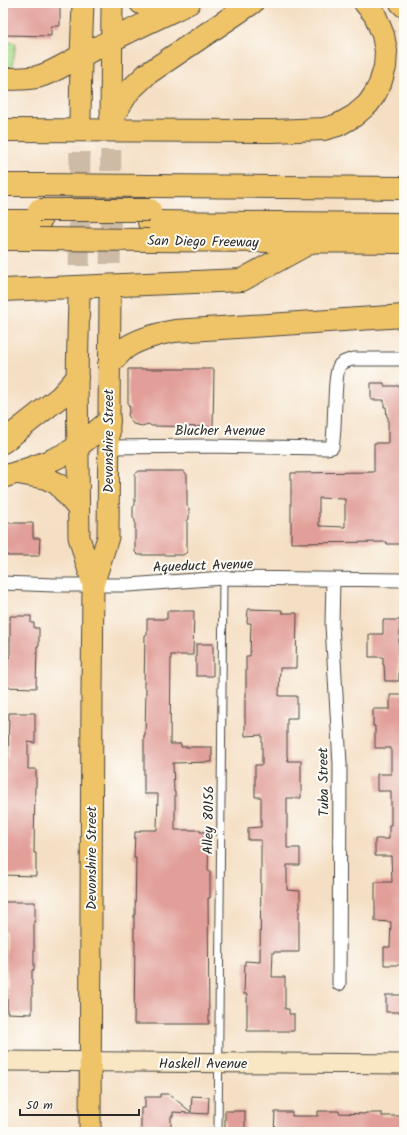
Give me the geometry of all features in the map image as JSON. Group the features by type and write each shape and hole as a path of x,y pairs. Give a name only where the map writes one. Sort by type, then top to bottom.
{"highway":[{"path":"141,3 148,7 167,13"},
{"path":"3,79 38,77 62,67 128,32 189,3"},
{"path":"111,119 129,91 148,74 252,3"},
{"path":"3,130 273,131 324,129 338,125 354,116 368,104 376,94 385,67 386,51 383,35 376,16 365,3"},
{"path":"401,3 404,6"},
{"path":"3,185 404,188"},
{"path":"3,209 39,223"},
{"path":"149,224 404,212"},
{"path":"3,221 39,223 149,224 404,224"},
{"name":"San Diego Freeway","path":"3,239 39,223 149,224 310,242 404,242"},
{"path":"3,290 242,280 310,242"},
{"path":"109,365 126,348 142,339 175,331 404,316"},
{"path":"3,442 60,396 77,378"},
{"path":"10,475 59,457 78,446 108,421"},
{"path":"10,475 46,478 58,484 78,508"}],"main road":[{"path":"80,119 83,3"},
{"path":"111,119 112,3"},
{"name":"Devonshire Street","path":"93,585 108,537 110,295"},
{"name":"Devonshire Street","path":"79,297 77,378 79,537 93,585 90,1132"},
{"name":"Haskell Avenue","path":"3,1062 91,1061 404,1064"}],"street":[{"name":"Blucher Avenue","path":"108,446 326,448 332,446 334,434 336,374 339,366 346,361 354,359 404,359"},
{"name":"Aqueduct Avenue","path":"3,583 93,585 223,578 404,580"},
{"name":"Tuba Street","path":"333,580 332,625 340,764 339,984"}],"lane":[{"name":"Alley 80156","path":"218,1132 223,578"}],"green space":[{"path":"3,42 16,43 12,68 3,68"}],"building":[{"path":"3,3 60,3 60,26 51,26 51,36 3,35"},
{"path":"128,369 214,369 213,427 151,426 149,424 142,426 133,424 128,415 130,407 128,405"},
{"path":"371,383 384,383 384,386 404,386 404,544 387,544 387,542 291,543 291,473 374,472 374,443 388,443 388,417 386,407 384,407 384,400 371,400","holes":["319,498 345,499 345,527 319,526"]},
{"path":"139,471 184,471 187,475 187,506 189,508 189,519 187,521 187,552 183,555 138,555 135,552 135,520 133,518 133,507 135,505 135,474"},
{"path":"7,523 33,523 33,538 40,538 39,556 7,556 7,548 3,548 3,525 7,525"},
{"path":"248,609 282,610 282,613 297,613 296,668 280,668 279,696 297,696 297,718 287,718 287,755 288,761 301,761 301,798 287,798 287,848 300,848 300,865 287,865 287,890 300,891 299,952 273,952 272,977 285,977 285,1009 289,1009 289,1014 294,1014 294,1031 247,1031 247,994 244,994 245,961 260,962 261,870 261,840 248,840 248,828 261,827 261,797 255,797 255,765 262,765 262,735 245,736 246,656 250,656 251,623 247,623"},
{"path":"167,611 194,611 193,655 171,655 170,744 181,744 181,747 212,747 212,762 173,763 175,830 200,830 200,832 209,832 209,1024 134,1024 135,832 140,832 140,830 157,830 158,794 144,794 146,688 144,688 145,635 147,635 147,619 167,619"},
{"path":"10,616 31,616 31,623 34,623 34,628 39,628 36,688 3,687 3,669 8,669 8,657 10,657"},
{"path":"383,620 400,620 399,681 385,681 383,657 369,657 369,634 383,634"},
{"path":"196,644 213,644 213,676 196,676"},
{"path":"390,695 404,695 404,965 384,965 384,947 390,947 391,922 375,921 375,882 392,882 391,856 375,856 375,839 389,839 389,825 391,825 391,791 377,791 377,774 391,774 391,748 375,748 373,709 390,709"},
{"path":"9,713 35,713 35,743 28,742 28,769 36,769 34,853 36,853 36,876 3,875 3,762 4,758 8,758"},
{"path":"3,902 35,902 32,1014 7,1013 6,932 3,932"},
{"path":"386,995 404,995 404,1012 386,1012"},
{"path":"160,1094 169,1094 191,1112 192,1096 209,1097 208,1114 173,1112 173,1116 171,1116 171,1132 141,1132 141,1108 145,1108 145,1097 160,1097"},
{"path":"225,1111 245,1111 245,1132 225,1132"},
{"path":"318,1111 339,1111 339,1113 365,1114 382,1113 382,1116 402,1116 402,1132 274,1132 275,1112 292,1112 292,1116 318,1116"}],"tunnel":[{"path":"79,297 80,119"},
{"path":"110,295 111,119"}]}
